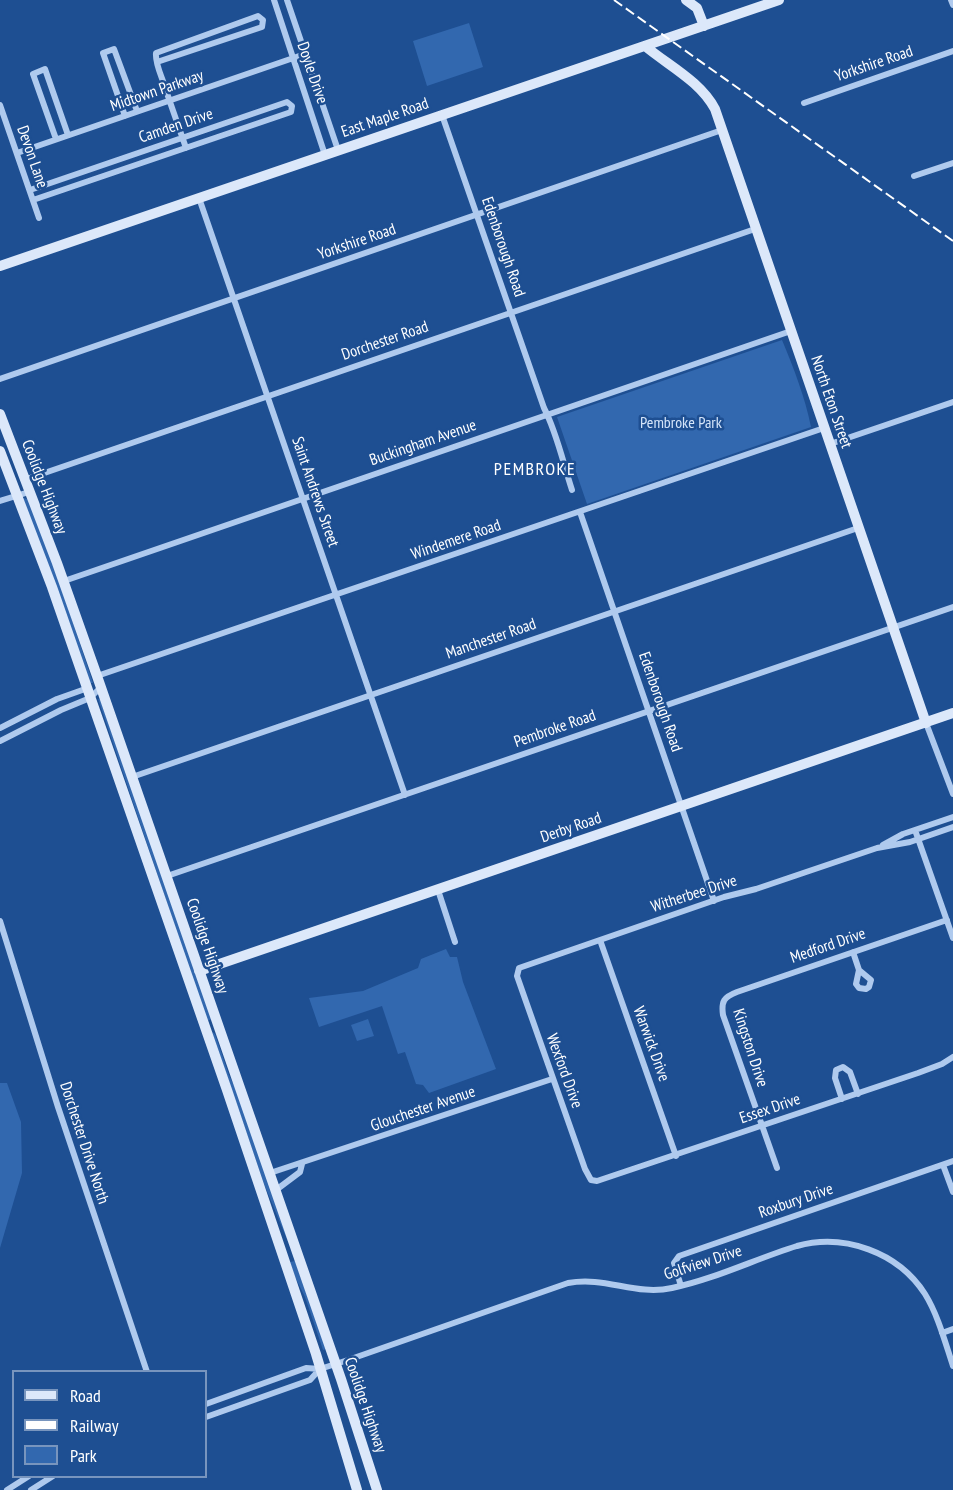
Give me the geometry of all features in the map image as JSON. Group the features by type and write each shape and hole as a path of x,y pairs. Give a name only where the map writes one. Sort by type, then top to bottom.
{"main road":[{"path":"686,0 697,8 704,26"},
{"name":"East Maple Road","path":"0,266 779,0"},
{"name":"North Eton Street","path":"645,46 705,93 715,109 926,723"},
{"name":"Coolidge Highway","path":"0,414 64,581 167,876 335,1364 375,1490"},
{"name":"Coolidge Highway","path":"0,451 41,557 282,1250 357,1490"},
{"name":"Derby Road","path":"199,971 953,713"},
{"path":"206,1029 215,1026 220,1029"},
{"path":"282,1250 287,1256 297,1253"},
{"path":"363,1490 375,1490"}],"street":[{"name":"Doyle Drive","path":"274,0 325,155"},
{"name":"Doyle Drive","path":"287,0 338,150"},
{"path":"951,0 953,5"},
{"path":"157,62 262,27 263,20 258,16 158,50 155,56 182,138 186,148"},
{"path":"211,33 214,43"},
{"path":"125,116 103,53 114,49 137,111"},
{"name":"Yorkshire Road","path":"804,103 953,51"},
{"name":"Midtown Parkway","path":"17,153 305,54"},
{"path":"56,139 33,74 45,69 68,135"},
{"name":"Camden Drive","path":"30,190 287,102 292,106 291,112 33,200"},
{"name":"Devon Lane","path":"0,105 39,218"},
{"name":"Edenborough Road","path":"442,114 551,421 572,490"},
{"path":"240,118 244,128"},
{"name":"Yorkshire Road","path":"0,379 722,130"},
{"path":"121,159 124,169"},
{"path":"914,176 953,163"},
{"name":"Saint Andrews Street","path":"199,198 405,795"},
{"name":"Dorchester Road","path":"24,480 755,229"},
{"name":"Buckingham Avenue","path":"64,581 791,331"},
{"path":"830,444 953,402"},
{"name":"Windemere Road","path":"99,682 336,595 824,428"},
{"path":"0,501 28,492"},
{"name":"Edenborough Road","path":"580,512 714,901"},
{"name":"Manchester Road","path":"132,777 858,528"},
{"name":"Pembroke Road","path":"167,876 953,607"},
{"path":"0,741 89,693 99,682"},
{"path":"0,728 57,699 89,693 99,682"},
{"name":"North Eton Street","path":"926,723 953,794"},
{"name":"Witherbee Drive","path":"877,848 915,830 953,816"},
{"name":"Witherbee Drive","path":"519,968 877,848 918,839 953,827"},
{"path":"915,830 953,938"},
{"path":"438,890 455,942"},
{"name":"Medford Drive","path":"721,1004 727,997 737,992 947,920"},
{"name":"Dorchester Drive North","path":"0,921 54,1097 147,1370"},
{"name":"Warwick Drive","path":"600,940 676,1156"},
{"path":"853,952 859,970"},
{"name":"Wexford Drive","path":"519,968 517,976 519,987 588,1177 594,1181"},
{"name":"Kingston Drive","path":"721,1004 777,1168"},
{"name":"Essex Drive","path":"594,1181 603,1181 858,1094 936,1067 953,1057"},
{"path":"842,1099 834,1076 836,1070 843,1067 850,1071 858,1094"},
{"name":"Glouchester Avenue","path":"270,1173 303,1164 552,1078"},
{"name":"Roxbury Drive","path":"681,1286 674,1263 679,1256 953,1161"},
{"name":"Glouchester Avenue","path":"276,1190 300,1172 303,1164"},
{"path":"943,1165 953,1192"},
{"name":"Golfview Drive","path":"320,1369 568,1283 598,1281 651,1291 681,1286 806,1244 832,1242 853,1244 879,1253 907,1272 926,1295 953,1366"},
{"path":"942,1333 953,1329"},
{"path":"207,1404 306,1368 320,1369"},
{"path":"207,1417 310,1380 320,1369"},
{"path":"7,1490 26,1478"},
{"path":"31,1490 50,1478"}],"green space":[{"path":"469,23 483,67 427,86 413,41"},
{"name":"Pembroke Park","path":"782,340 799,383 811,427 587,504 557,417"},
{"path":"23,498 28,499 51,557 93,683 90,683"},
{"path":"98,699 100,699 212,1019 207,1021"},
{"path":"446,949 450,957 457,957 463,982 496,1069 429,1093 423,1085 416,1084 405,1052 398,1054 382,1006 319,1027 309,998 363,991 418,968 421,959"},
{"path":"368,1019 374,1036 357,1041 351,1025"},
{"path":"212,1032 215,1034 229,1075 241,1100 291,1249 264,1184"},
{"path":"0,1083 7,1083 21,1122 22,1173 0,1248"},
{"path":"295,1261 326,1349 323,1350 290,1262"}],"railway":[{"path":"614,0 953,241"}],"district":[{"name":"PEMBROKE","path":"535,470"}]}
